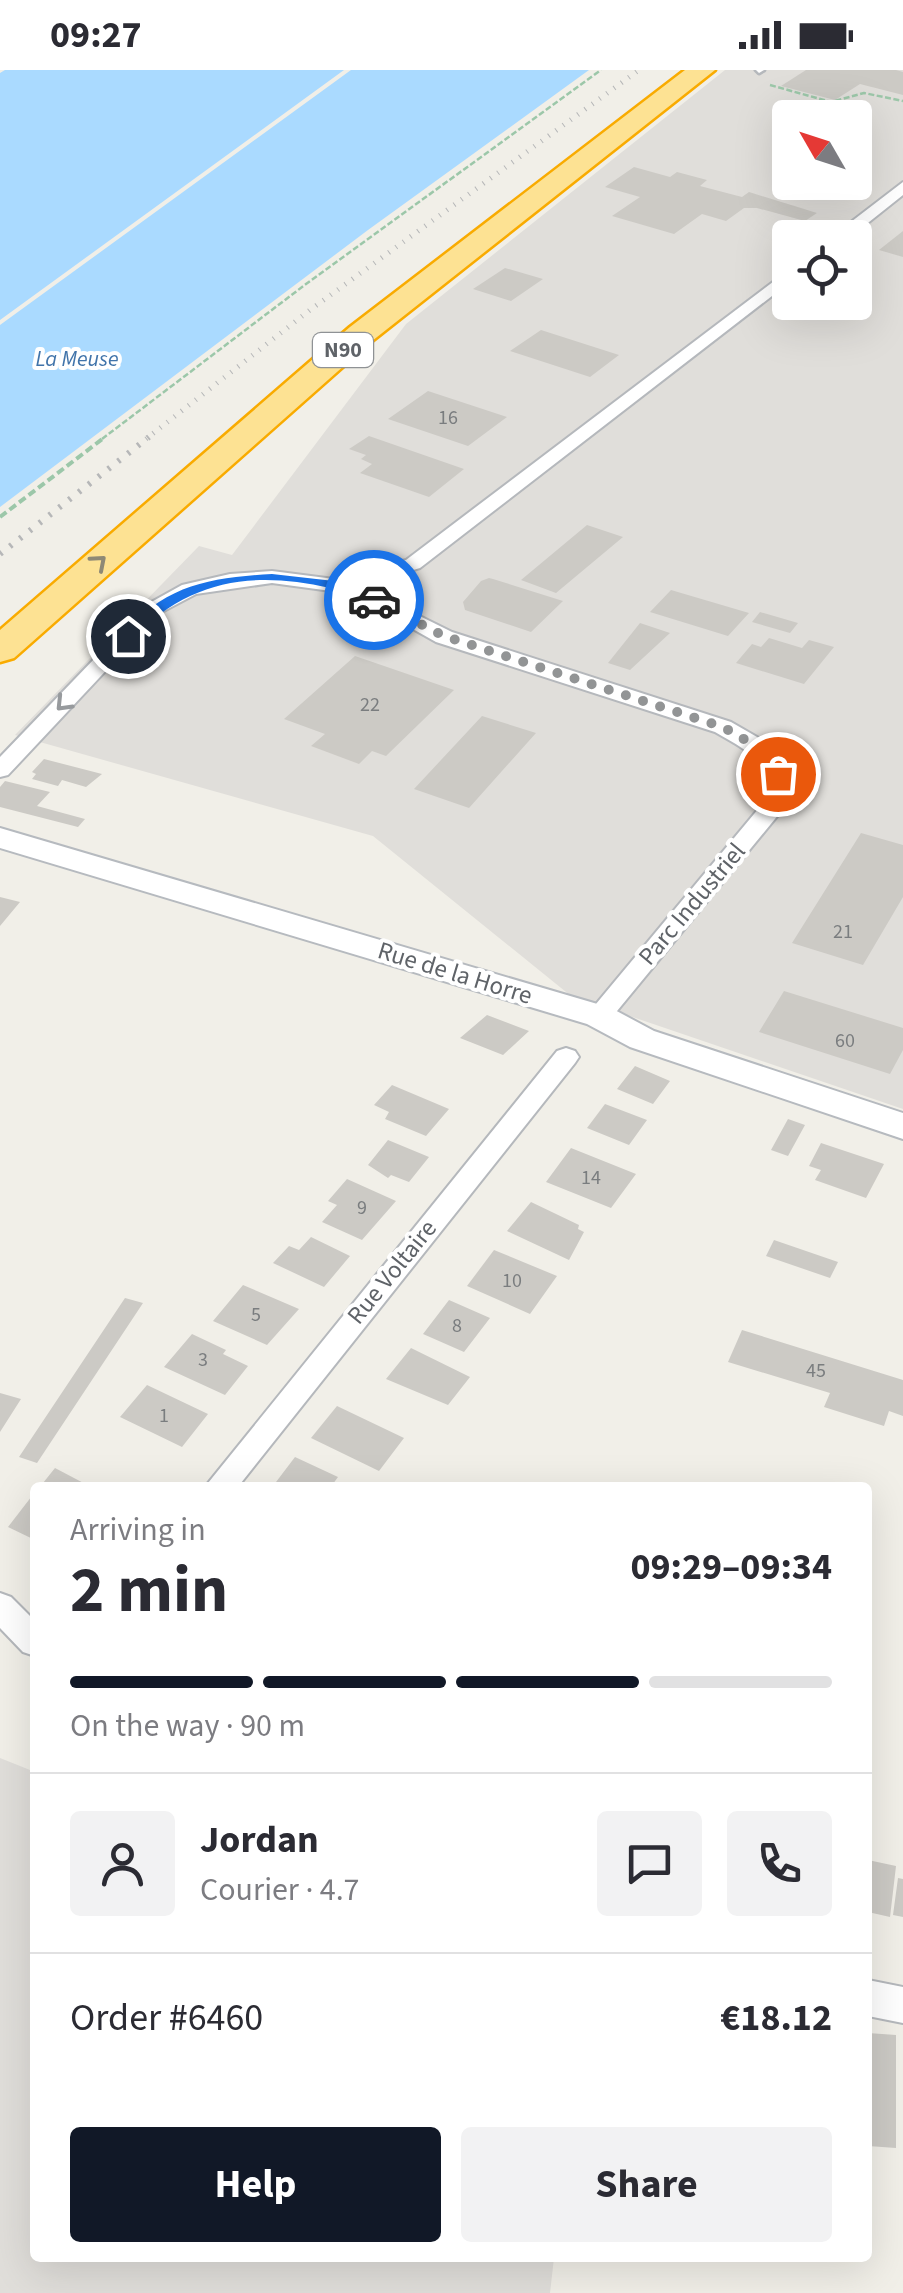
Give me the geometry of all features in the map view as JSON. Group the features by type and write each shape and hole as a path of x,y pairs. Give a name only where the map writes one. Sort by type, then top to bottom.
{"highway":[{"name":"N90","path":"97,524 433,253 678,70"},
{"name":"N90","path":"0,650 360,334 702,70"}],"street":[{"path":"861,220 903,187"},
{"name":"Parc Industriel","path":"0,770 154,609 189,589 272,577 334,584 376,577 413,564 772,288"},
{"path":"410,619 402,603 402,586 413,564"},
{"name":"Parc Industriel","path":"334,584 444,636 723,727 756,746 778,774 776,803 599,1016"},
{"name":"Rue de la Horre","path":"0,838 599,1016 642,1039 903,1126"},
{"name":"Rue Voltaire","path":"223,1482 566,1057"},
{"path":"0,1607 30,1637"},
{"path":"872,1999 903,2005"}],"path":[{"path":"0,518 306,284 602,70"},
{"path":"760,70 752,80 831,102 864,94 903,102"}],"shaded area":[{"path":"725,70 903,70 903,1109 571,996 373,836 15,735 199,546 232,555 406,324"},
{"path":"0,1758 30,1770 30,2262 554,2262 550,2293 0,2293"}],"water":[{"name":"La Meuse","path":"344,70 0,320 0,73"},
{"name":"La Meuse","path":"351,70 589,70 368,230 0,507 0,325"}],"building":[{"path":"806,70 903,72 903,95 860,84 835,100 781,86"},
{"path":"634,167 670,177 677,172 707,180 700,186 742,197 749,192 817,213 801,220 744,208 726,221 702,214 674,234 612,216 640,197 605,187"},
{"path":"903,231 903,257 879,250"},
{"path":"505,268 543,279 511,301 473,289"},
{"path":"541,330 619,355 590,377 510,351"},
{"path":"428,391 507,417 468,446 388,419"},
{"path":"369,436 464,469 429,497 360,473 372,464 361,459 366,455 349,449"},
{"path":"587,525 623,537 556,593 521,580"},
{"path":"489,578 563,601 531,632 465,610 463,602 481,581"},
{"path":"671,590 749,613 728,636 650,612"},
{"path":"760,612 798,623 790,633 752,622"},
{"path":"640,623 670,633 630,670 608,663"},
{"path":"769,638 802,648 809,640 834,647 804,684 736,663 752,644 761,647"},
{"path":"355,656 454,690 386,756 372,751 359,764 311,746 325,734 284,719"},
{"path":"482,716 536,733 469,808 414,789"},
{"path":"44,759 102,774 86,787 62,780 58,786 32,779 36,774 32,772"},
{"path":"5,781 50,792 37,806 85,819 78,827 0,807 0,787"},
{"path":"861,833 903,845 903,897 863,965 792,943"},
{"path":"0,897 20,902 0,926"},
{"path":"784,991 903,1028 903,1050 890,1074 759,1032"},
{"path":"487,1015 529,1031 503,1055 460,1038"},
{"path":"635,1066 670,1081 653,1104 617,1089"},
{"path":"392,1085 449,1109 426,1136 385,1119 389,1112 374,1105"},
{"path":"605,1104 647,1120 629,1145 587,1128"},
{"path":"788,1119 805,1125 788,1156 771,1150"},
{"path":"388,1140 429,1157 409,1182 391,1175 388,1178 368,1165"},
{"path":"821,1143 884,1164 866,1198 815,1180 821,1170 809,1166"},
{"path":"571,1148 636,1174 611,1208 546,1182"},
{"path":"347,1179 396,1201 362,1240 322,1222 337,1205 328,1201"},
{"path":"531,1202 579,1225 578,1229 584,1232 569,1260 507,1231"},
{"path":"311,1237 350,1256 324,1287 273,1263 289,1246 299,1250"},
{"path":"774,1240 838,1262 830,1278 766,1256"},
{"path":"494,1250 557,1276 530,1314 467,1286"},
{"path":"243,1285 299,1309 267,1345 213,1321"},
{"path":"125,1298 143,1303 37,1463 19,1457"},
{"path":"449,1300 490,1318 464,1352 423,1334"},
{"path":"742,1330 903,1380 903,1416 889,1411 884,1426 824,1407 830,1393 728,1362"},
{"path":"192,1334 248,1366 225,1395 164,1367"},
{"path":"411,1348 470,1377 448,1405 386,1379"},
{"path":"147,1385 208,1414 182,1447 120,1417"},
{"path":"0,1393 21,1399 0,1432"},
{"path":"337,1406 404,1438 379,1471 311,1438"},
{"path":"295,1457 338,1477 334,1482 276,1482"},
{"path":"55,1468 82,1482 44,1482"},
{"path":"30,1498 30,1538 8,1527"},
{"path":"872,1861 896,1866 890,1917 872,1913"},
{"path":"898,1878 903,1879 903,1917 893,1915"},
{"path":"872,2033 896,2035 896,2148 872,2146"}],"railway":[{"path":"146,439 310,310 639,70"},
{"path":"0,554 149,437"}],"way so far":[{"path":"374,600 444,636 723,727 756,746 778,774"}],"route":[{"path":"128,636 154,609 189,589 230,580 272,577 334,584 374,600"}]}
